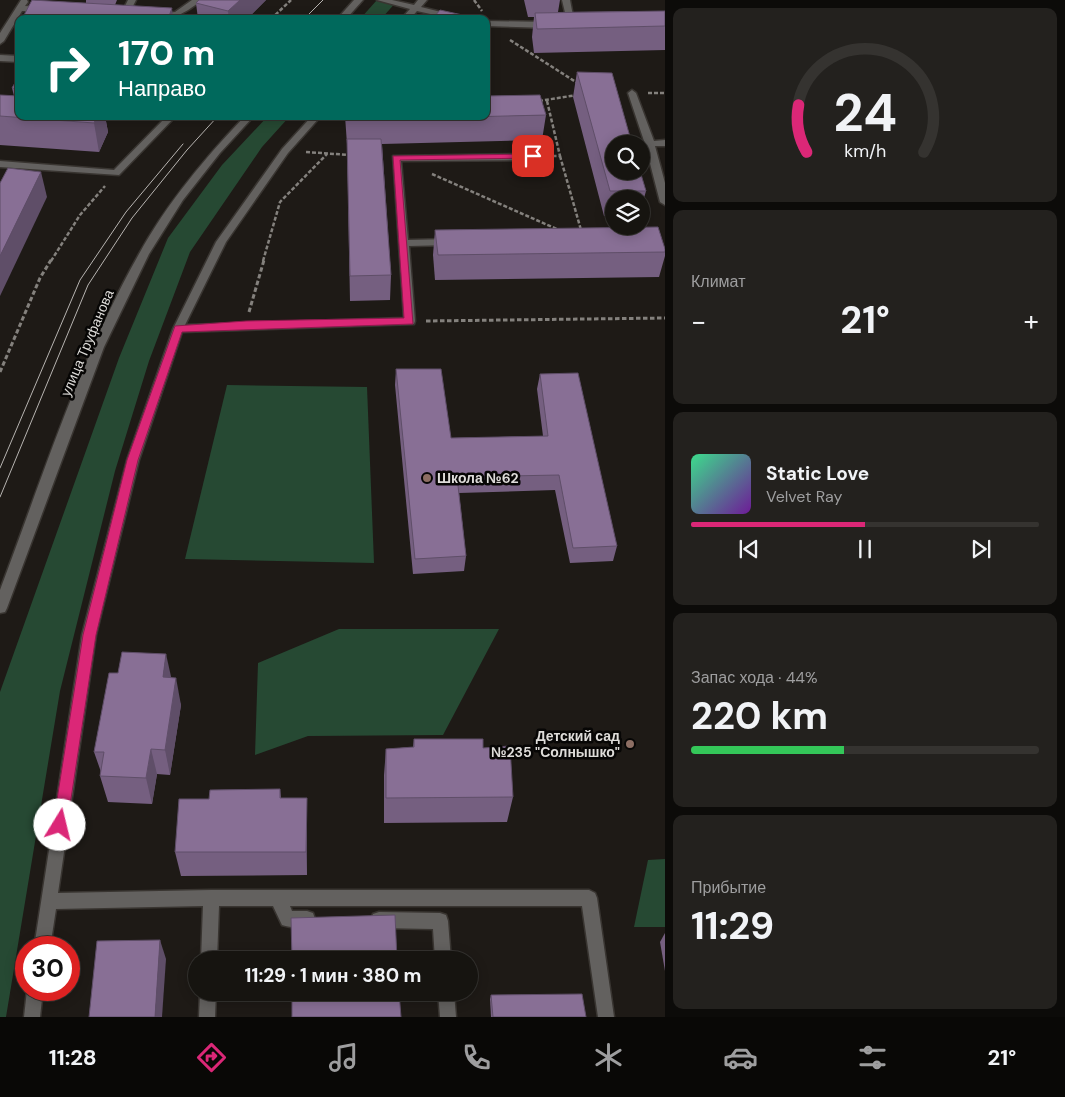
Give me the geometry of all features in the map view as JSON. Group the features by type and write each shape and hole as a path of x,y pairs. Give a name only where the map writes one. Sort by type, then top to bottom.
{"street":[{"path":"16,15 26,0"},
{"path":"115,14 129,15 132,0"},
{"path":"165,15 178,14 197,0"},
{"path":"346,15 359,0"},
{"path":"381,0 447,15"},
{"path":"409,15 423,0"},
{"path":"490,24 576,25 566,0"},
{"path":"20,8 58,10"},
{"path":"0,41 15,16"},
{"path":"0,58 15,59"},
{"path":"632,93 647,135"},
{"path":"0,164 116,172 168,120"},
{"name":"улица Труфанова","path":"0,608 98,347 144,254 179,199 247,120"},
{"path":"44,936 90,635 133,460 178,329 221,242 285,151 313,120"},
{"path":"665,144 650,144 665,202"},
{"path":"178,329 246,325 410,321 396,158 533,156"},
{"path":"4,177 11,165"},
{"path":"403,242 460,242"},
{"path":"48,901 211,898 589,898 606,1017"},
{"path":"209,951 211,898"},
{"path":"277,898 288,919 326,920"},
{"path":"364,920 440,921 442,951"},
{"path":"32,1017 34,1001"},
{"path":"207,1017 208,1001"},
{"path":"447,1001 448,1017"}],"path":[{"path":"275,15 291,0"},
{"path":"490,25 521,49 584,87"},
{"path":"632,93 665,92"},
{"path":"538,101 548,101 583,93"},
{"path":"548,101 560,156 581,232"},
{"path":"285,151 357,155"},
{"path":"246,325 280,202 327,154"},
{"path":"533,156 560,156"},
{"path":"0,372 40,278 80,216 116,172"},
{"path":"432,174 566,233"},
{"path":"410,321 665,318"}],"green space":[{"path":"377,0 398,0 385,15 364,15"},
{"path":"264,120 286,120 262,147 190,252 149,361 115,471 60,691 19,936 15,936 15,963 6,1017 0,1017 0,692 119,358 168,238 222,165"},
{"path":"227,385 367,387 374,563 185,559"},
{"path":"339,629 499,629 443,735 308,736 255,755 258,663"},
{"path":"665,859 665,927 634,927 648,860"}],"building":[{"path":"32,0 172,8 169,15 24,15"},
{"path":"199,0 240,0 228,11 196,3"},
{"path":"440,10 462,15 436,15"},
{"path":"665,11 665,26 537,29 535,13"},
{"path":"577,72 612,73 629,135 605,135 605,173"},
{"path":"0,95 15,96 15,117 0,116"},
{"path":"540,95 546,115 490,116 490,96"},
{"path":"54,120 95,120 94,123"},
{"path":"347,139 381,139 391,275 350,276"},
{"path":"8,168 41,172 0,256 0,183"},
{"path":"607,180 643,180 646,190 610,190"},
{"path":"650,227 658,227 665,252 438,255 435,230 605,228 605,235 650,235"},
{"path":"396,369 441,369 451,438 548,436 540,374 578,373 617,546 573,548 559,475 457,477 466,556 415,559"},
{"path":"122,652 166,654 163,677 176,678 165,750 151,749 146,778 100,776 104,752 94,752 109,673 118,673"},
{"path":"414,739 483,739 483,748 510,746 513,797 386,798 386,749 414,747"},
{"path":"280,789 280,798 307,798 306,852 175,852 179,799 209,799 210,790"},
{"path":"395,915 397,951 292,951 291,918"},
{"path":"160,940 155,1017 89,1017 97,941"},
{"path":"582,994 586,1017 493,1017 491,995"},
{"path":"292,1001 400,1001 401,1017 292,1017"}],"tram line":[{"path":"308,15 323,0"},
{"path":"0,497 88,285 132,218 187,150 214,120"},
{"path":"0,468 80,280 126,212 183,144"}],"place":[{"name":"Школа №62","path":"427,478"},
{"name":"Детский сад №235 \"Солнышко\"","path":"630,744"}],"route":[{"path":"60,825 90,635 133,460 178,329 246,325 410,321 396,158 533,156"}]}
